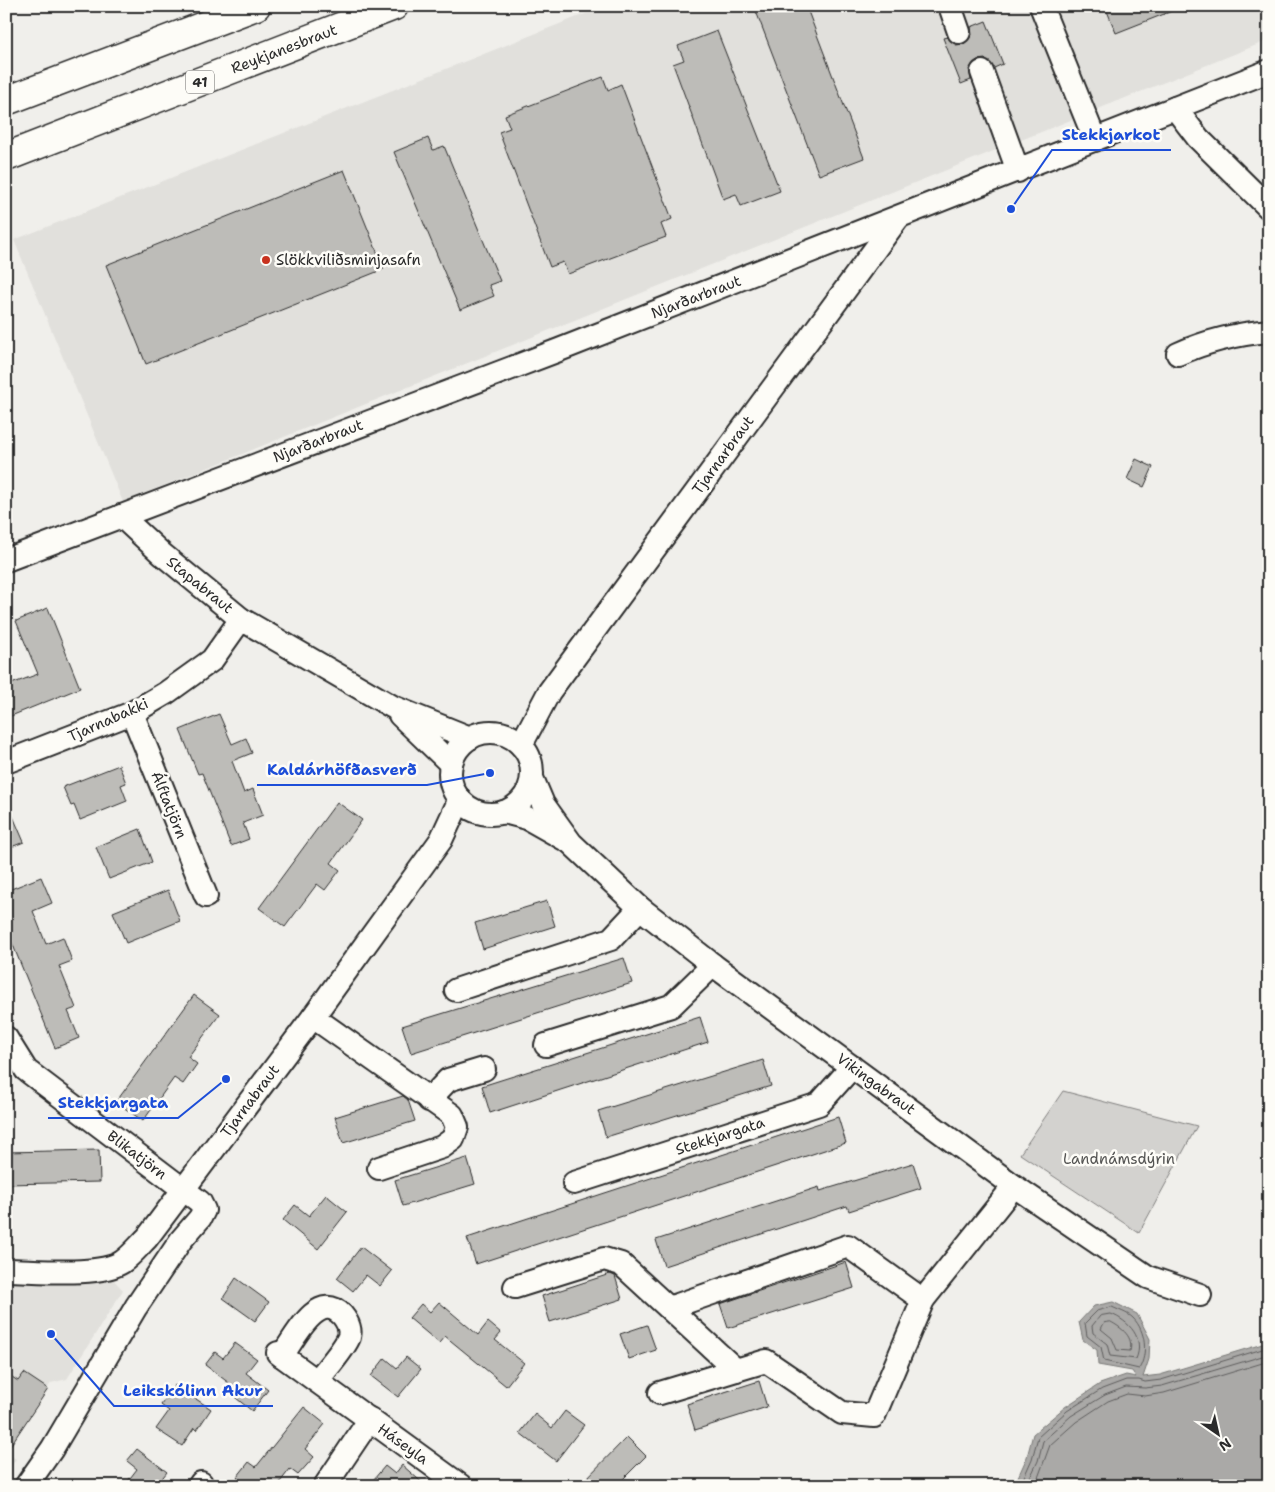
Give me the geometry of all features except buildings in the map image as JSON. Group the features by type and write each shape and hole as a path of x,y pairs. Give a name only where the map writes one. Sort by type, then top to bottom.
{"highway":[{"path":"6,101 256,6"},
{"name":"Reykjanesbraut","path":"6,157 394,6"}],"street":[{"path":"950,6 959,32"},
{"path":"1041,6 1095,140"},
{"name":"Njarðarbraut","path":"121,516 568,347 1269,71"},
{"path":"982,72 1018,171"},
{"path":"1176,108 1198,138 1269,208"},
{"name":"Tjarnarbraut","path":"521,745 549,692 898,218"},
{"path":"1178,354 1198,345 1239,334 1269,331"},
{"path":"6,560 121,516"},
{"name":"Stapabraut","path":"121,516 162,554 241,618 392,707 470,738"},
{"name":"Tjarnabakki","path":"6,762 132,713 212,660 241,618"},
{"name":"Tjarnarbraut","path":"502,733 549,692"},
{"name":"Stapabraut","path":"392,707 451,764"},
{"name":"Álftatjörn","path":"132,713 206,896"},
{"path":"502,733 521,745 530,761 532,778 523,799 504,812 493,814 481,812 470,808 453,789 450,776 451,764 458,749 470,738 480,734 502,733"},
{"name":"Vikingabraut","path":"532,778 543,804 571,843 640,908 713,965 1014,1186 1148,1277 1200,1295"},
{"name":"Tjarnabraut","path":"6,1270 93,1271 110,1268 122,1262 147,1238 313,1017 441,840 460,799"},
{"name":"Tjarnabraut","path":"441,840 481,812"},
{"name":"Vikingabraut","path":"504,812 527,818 571,843"},
{"path":"456,990 611,939 640,908"},
{"path":"546,1045 671,1006 713,965"},
{"path":"313,1017 452,1115 457,1127 453,1139 442,1147 379,1168"},
{"name":"Blikatjörn","path":"6,1038 26,1070 200,1202 204,1210 136,1308 52,1449 26,1486"},
{"name":"Stekkjargata","path":"574,1183 819,1104 852,1067"},
{"path":"429,1100 448,1080 484,1069"},
{"path":"660,1393 766,1361 842,1413 874,1416 923,1300 1014,1186"},
{"path":"669,1308 848,1246 923,1300"},
{"path":"515,1287 604,1259 621,1264 736,1370"},
{"name":"Háseyla","path":"317,1381 348,1337 348,1324 340,1313 326,1308 313,1312 280,1354 317,1381 370,1419 461,1486"},
{"name":"Háseyla","path":"325,1486 370,1419"}],"shaded area":[{"path":"605,6 1269,6 1269,40 123,502 14,240"},
{"path":"110,1276 123,1290 67,1379 51,1383 6,1452 6,1279"},
{"path":"6,1453 16,1459 6,1474"}],"green space":[{"name":"Landnámsdýrin","path":"1063,1091 1197,1126 1139,1233 1020,1154"}],"water":[{"path":"1113,1302 1137,1314 1150,1339 1149,1359 1143,1377 1160,1375 1269,1342 1269,1486 1014,1486 1027,1457 1033,1434 1065,1407 1100,1384 1126,1375 1136,1377 1132,1371 1098,1365 1097,1350 1083,1340 1079,1322 1094,1306"}],"place":[{"name":"Stekkjarkot","path":"1011,209"},
{"name":"Slökkviliðsminjasafn","path":"266,260"},
{"name":"Kaldárhöfðasverð","path":"490,773"},
{"name":"Stekkjargata","path":"226,1079"},
{"name":"Leikskólinn Akur","path":"51,1334"}]}
